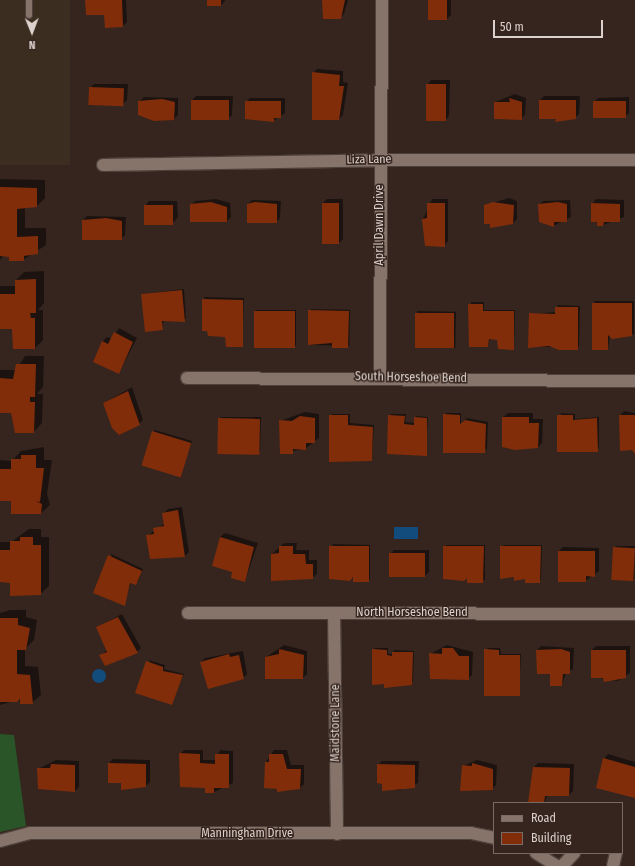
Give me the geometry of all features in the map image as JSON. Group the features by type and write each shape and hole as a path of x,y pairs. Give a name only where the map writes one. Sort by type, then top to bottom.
{"street":[{"name":"April Dawn Drive","path":"380,378 382,0"},
{"name":"Liza Lane","path":"103,165 381,160 635,160"},
{"name":"South Horseshoe Bend","path":"187,378 380,378 635,381"},
{"name":"North Horseshoe Bend","path":"188,613 635,614"},
{"name":"Maidstone Lane","path":"334,613 337,834"},
{"name":"Manningham Drive","path":"0,841 30,832 337,834 471,833 493,838"},
{"path":"538,854 557,866"},
{"path":"562,866 573,854"},
{"path":"612,866 616,854"}],"lane":[{"path":"29,0 29,15"}],"shaded area":[{"path":"0,0 70,0 70,165 0,165"}],"green space":[{"path":"0,734 14,735 26,826 0,832"}],"water":[{"path":"394,527 418,527 418,539 394,539"},
{"path":"96,669 102,669 106,673 106,679 102,683 96,683 92,679 92,673"}],"building":[{"path":"85,0 122,0 123,27 105,28 104,15 86,15"},
{"path":"207,0 221,0 221,6 207,6"},
{"path":"322,0 345,0 341,19 323,19"},
{"path":"428,0 447,0 447,20 428,20"},
{"path":"312,72 340,75 339,86 344,86 339,120 312,120"},
{"path":"426,84 446,84 446,121 426,121"},
{"path":"89,87 124,88 123,106 88,105"},
{"path":"509,98 522,102 522,120 494,119 494,102 510,102"},
{"path":"162,99 175,102 174,120 154,121 138,115 138,101"},
{"path":"191,100 229,100 229,120 191,120"},
{"path":"539,100 576,100 576,119 555,122 556,119 539,119"},
{"path":"245,101 281,101 281,118 274,118 274,122 245,119"},
{"path":"593,101 626,101 626,118 593,118"},
{"path":"0,187 37,188 37,207 17,209 17,237 38,236 38,254 24,256 24,261 9,261 9,257 0,256"},
{"path":"211,202 227,207 227,222 190,222 190,204"},
{"path":"255,202 277,204 277,223 247,223 247,204"},
{"path":"493,202 514,205 513,224 490,228 490,224 484,224 484,205"},
{"path":"558,202 567,204 567,222 554,222 554,227 539,222 538,204"},
{"path":"322,203 339,203 339,244 322,244"},
{"path":"427,203 445,203 445,247 425,246 422,219 427,218"},
{"path":"591,203 620,204 620,222 604,222 603,226 597,226 597,222 591,222"},
{"path":"144,205 173,205 173,225 144,225"},
{"path":"106,218 122,221 122,240 82,240 82,220"},
{"path":"36,279 36,313 30,313 31,318 35,318 35,349 13,349 12,329 0,329 0,294 15,294 15,280"},
{"path":"182,290 185,322 162,321 163,330 145,332 141,294"},
{"path":"202,299 243,300 243,347 226,347 225,337 208,336 207,331 202,331"},
{"path":"592,303 632,303 632,336 612,339 608,335 608,350 592,350"},
{"path":"468,304 483,304 483,311 514,311 514,350 498,349 497,340 489,339 488,347 469,347"},
{"path":"555,307 578,307 578,350 559,350 549,346 528,348 529,313 555,314"},
{"path":"308,310 349,311 348,348 332,348 332,343 308,345"},
{"path":"254,311 295,311 295,348 254,348"},
{"path":"415,313 454,313 454,348 415,348"},
{"path":"114,332 133,342 119,374 93,362 102,341 108,344"},
{"path":"16,364 36,364 35,397 30,397 30,402 35,402 34,433 15,433 11,413 0,413 0,378 13,379"},
{"path":"128,391 140,425 119,435 112,428 103,403"},
{"path":"443,414 460,415 460,424 465,420 486,424 485,453 443,453"},
{"path":"329,415 348,415 348,425 373,427 372,461 329,462"},
{"path":"388,415 405,416 404,424 414,425 414,417 427,418 427,456 387,454"},
{"path":"557,415 573,415 573,420 597,418 598,452 557,452"},
{"path":"619,415 635,415 635,454 632,450 620,451"},
{"path":"300,416 315,418 315,443 306,443 306,450 293,449 293,454 280,454 279,420 292,421"},
{"path":"502,417 529,417 529,423 539,423 538,448 515,450 502,447"},
{"path":"218,418 260,419 259,455 217,454"},
{"path":"152,431 191,443 181,477 141,465"},
{"path":"21,455 36,455 36,468 44,468 40,502 36,501 42,504 41,514 11,514 11,501 0,501 0,469 11,469 11,459 21,459"},
{"path":"178,510 185,557 150,559 146,535 154,534 153,528 164,526 162,513"},
{"path":"20,537 33,537 33,545 41,545 41,595 10,596 10,583 0,582 0,550 10,550 10,541 20,541"},
{"path":"220,537 254,547 245,582 231,578 232,572 212,566"},
{"path":"279,546 293,546 293,554 305,554 306,564 313,564 313,579 271,581 271,554 279,553"},
{"path":"329,546 369,546 369,582 353,582 353,577 350,581 329,579"},
{"path":"443,546 484,546 483,583 467,583 467,578 464,581 443,579"},
{"path":"500,546 541,546 540,583 525,583 525,579 514,581 514,577 500,579"},
{"path":"613,547 635,548 633,581 611,580"},
{"path":"558,551 595,551 595,577 586,576 586,582 558,582"},
{"path":"389,553 425,553 425,577 389,577"},
{"path":"108,555 142,571 136,585 130,583 125,606 93,593"},
{"path":"118,617 138,653 105,666 99,655 107,652 96,627"},
{"path":"0,618 18,618 18,625 30,628 26,650 17,650 17,674 30,675 33,704 20,704 20,699 17,702 0,702"},
{"path":"442,648 453,648 459,656 469,656 469,680 430,679 429,653 442,654"},
{"path":"279,649 304,655 303,679 265,679 265,657 279,654"},
{"path":"372,649 387,650 387,655 392,656 392,652 413,652 412,685 384,688 384,684 372,685"},
{"path":"484,649 499,650 499,655 520,655 520,696 484,696"},
{"path":"561,649 570,652 570,674 563,674 562,686 550,686 550,674 537,674 536,650"},
{"path":"591,650 626,650 626,678 604,682 603,678 591,678"},
{"path":"229,654 230,657 239,655 244,679 208,689 200,662"},
{"path":"146,661 163,667 163,671 183,675 172,705 135,693"},
{"path":"179,753 200,754 200,763 215,764 215,754 229,754 229,788 214,788 214,793 205,793 205,788 180,787"},
{"path":"269,754 283,754 287,769 301,769 300,789 277,792 277,789 264,788 265,762 269,762"},
{"path":"603,758 635,767 635,798 596,788"},
{"path":"108,763 146,764 146,787 121,790 121,783 108,783"},
{"path":"472,763 493,769 493,790 460,791 462,765 472,766"},
{"path":"51,764 75,765 75,792 38,789 37,768 50,768"},
{"path":"377,764 415,765 415,788 382,791 382,784 377,783"},
{"path":"533,767 570,768 569,796 545,796 544,802 528,802"}]}
